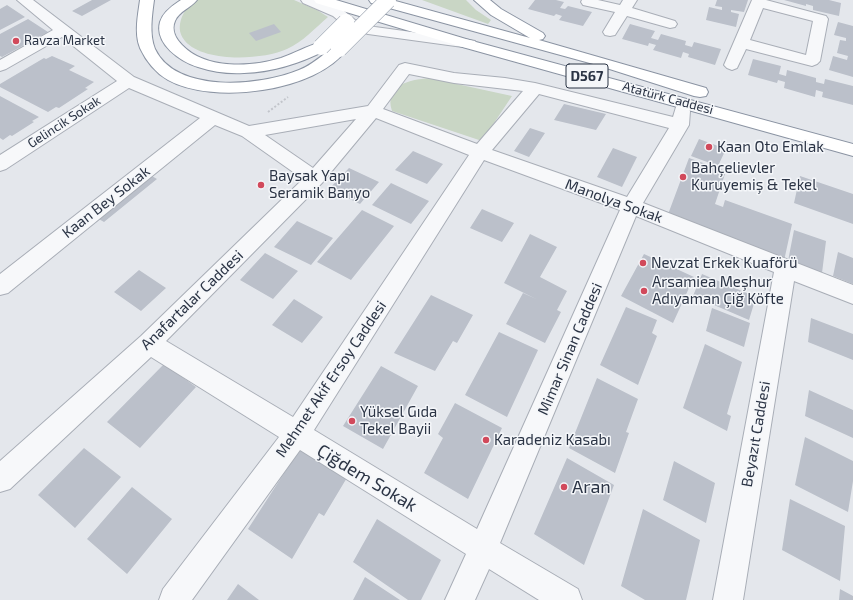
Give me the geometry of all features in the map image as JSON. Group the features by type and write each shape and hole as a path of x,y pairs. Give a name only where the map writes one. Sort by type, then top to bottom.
{"highway":[{"path":"147,0 144,23 145,33 148,49 156,62 163,69 190,83 217,87 256,86 274,83 300,75 322,64 388,0"},
{"path":"190,0 176,11 170,20 166,31 170,42 197,62 218,67 257,67 270,65 300,56 321,47 368,0"},
{"name":"Atatürk Caddesi","path":"322,0 471,45 684,102 853,150"},
{"name":"Atatürk Caddesi","path":"376,0 602,62 711,95"},
{"path":"481,0 496,12 529,31 602,62"},
{"path":"764,110 853,137"}],"street":[{"path":"24,0 128,81 248,132 315,178"},
{"path":"308,0 338,13 350,23 373,31 471,45"},
{"path":"732,65 759,1 821,19 812,61 742,43"},
{"path":"588,2 627,5 670,24"},
{"path":"610,32 627,5"},
{"path":"0,66 64,30"},
{"name":"Anafartalar Caddesi","path":"0,479 149,343 315,178 373,111 405,68 454,78 505,83 535,88"},
{"name":"Gelincik Sokak","path":"0,164 128,81"},
{"path":"535,88 680,125"},
{"name":"Mehmet Akif Ersoy Caddesi","path":"174,600 296,435 480,152 535,88"},
{"name":"Mimar Sinan Caddesi","path":"460,600 631,206 680,125 684,102"},
{"path":"248,132 373,111"},
{"name":"Manolya Sokak","path":"373,111 480,152 631,206 853,295"},
{"name":"Kaan Bey Sokak","path":"0,286 212,118"},
{"name":"Beyazıt Caddesi","path":"728,600 785,269"},
{"name":"Çiğdem Sokak","path":"149,343 296,435 567,600"}],"green space":[{"path":"196,0 294,0 317,10 328,17 304,39 277,53 249,57 219,56 194,48 185,41 181,35 180,27 182,17"},
{"path":"422,0 466,0 476,10 491,20 488,24"},
{"path":"429,78 512,96 482,141 392,111 390,102 395,90 406,82"}],"building":[{"path":"92,0 111,0 82,16 72,11"},
{"path":"535,0 556,0 564,2 560,8 565,9 568,6 592,12 583,26 559,20 562,16 556,14 554,16 528,9"},
{"path":"717,0 748,0 744,12 731,10 731,12 739,14 736,27 706,20 709,7 722,10 722,7 715,6"},
{"path":"784,0 829,0 841,3 839,16 813,10 813,6 806,4 806,6"},
{"path":"7,5 25,17 0,30 0,9"},
{"path":"28,19 48,32 2,57 0,56 0,34"},
{"path":"838,22 853,26 853,77 829,70 833,56 847,60 848,56 837,53 840,40 846,41 846,38 834,35"},
{"path":"274,24 281,32 256,41 249,33"},
{"path":"630,24 655,31 651,38 658,40 661,34 686,41 685,45 692,47 694,42 721,49 715,65 688,57 689,54 683,52 681,58 653,50 656,45 649,43 648,46 622,39"},
{"path":"52,56 75,66 69,70 94,82 85,88 88,89 59,108 56,107 48,112 0,87 0,84 44,58 46,59"},
{"path":"753,59 781,66 779,74 786,76 787,70 816,78 816,82 824,84 825,79 853,86 853,105 822,97 823,92 816,90 815,97 784,88 785,82 778,80 777,83 748,75"},
{"path":"0,96 39,117 32,121 34,122 3,140 0,138"},
{"path":"564,104 606,114 596,130 554,120"},
{"path":"530,128 545,133 529,157 514,151"},
{"path":"699,139 726,149 718,166 691,156"},
{"path":"613,148 637,157 622,187 597,177"},
{"path":"413,151 443,164 427,184 395,170"},
{"path":"689,158 726,171 715,204 723,207 725,200 792,224 784,261 667,217"},
{"path":"349,168 379,182 360,204 329,189"},
{"path":"150,175 157,179 104,222 97,218"},
{"path":"800,176 853,194 853,224 794,203"},
{"path":"391,183 429,201 411,224 372,205"},
{"path":"482,209 514,223 502,242 470,228"},
{"path":"362,210 394,226 351,280 317,262"},
{"path":"297,221 333,238 311,265 274,247"},
{"path":"794,230 826,241 822,273 788,261"},
{"path":"530,234 557,247 540,277 567,291 557,310 561,312 545,343 506,324 523,293 536,299 504,283"},
{"path":"838,252 853,258 853,284 833,276"},
{"path":"265,253 298,271 273,299 240,280"},
{"path":"644,254 694,277 673,323 621,296"},
{"path":"139,270 166,288 141,311 114,292"},
{"path":"702,274 756,297 749,320 693,296"},
{"path":"431,295 473,315 457,343 453,341 435,371 394,353"},
{"path":"294,299 323,317 302,343 272,325"},
{"path":"626,307 657,320 652,333 657,336 638,385 600,365"},
{"path":"712,308 750,323 744,347 706,331"},
{"path":"811,318 853,334 853,360 808,342"},
{"path":"499,332 538,350 507,417 465,395"},
{"path":"705,344 742,362 727,414 731,416 727,431 683,408"},
{"path":"164,364 196,387 140,448 107,422"},
{"path":"381,366 418,386 383,449 343,426"},
{"path":"597,378 638,399 626,432 629,433 615,473 569,448"},
{"path":"809,390 853,410 853,438 805,416"},
{"path":"455,403 502,428 468,499 424,473 443,438 438,434"},
{"path":"805,437 853,461 853,481 848,512 795,485"},
{"path":"301,447 348,476 324,516 319,513 292,559 248,529"},
{"path":"84,448 121,477 75,528 38,495"},
{"path":"567,458 614,485 584,565 534,534"},
{"path":"674,461 715,483 706,523 663,500"},
{"path":"132,487 172,519 127,574 87,539"},
{"path":"790,499 845,526 840,581 782,550"},
{"path":"643,509 700,540 686,600 645,600 621,586"},
{"path":"377,519 441,560 421,600 408,600 353,562"},
{"path":"365,577 400,600 353,600"},
{"path":"238,584 259,600 227,600"},
{"path":"840,589 853,596 853,600 839,600"}],"place":[{"name":"Ravza Market","path":"16,41"},
{"name":"Kaan Oto Emlak","path":"709,147"},
{"name":"Bahçelievler Kuruyemiş & Tekel","path":"683,177"},
{"name":"Baysak Yapı Seramik Banyo","path":"261,185"},
{"name":"Nevzat Erkek Kuaförü","path":"643,263"},
{"name":"Arsamiea Meşhur Adıyaman Çiğ Köfte","path":"644,291"},
{"name":"Yüksel Gıda Tekel Bayii","path":"352,421"},
{"name":"Karadeniz Kasabı","path":"486,440"},
{"name":"Aran","path":"564,487"}]}
